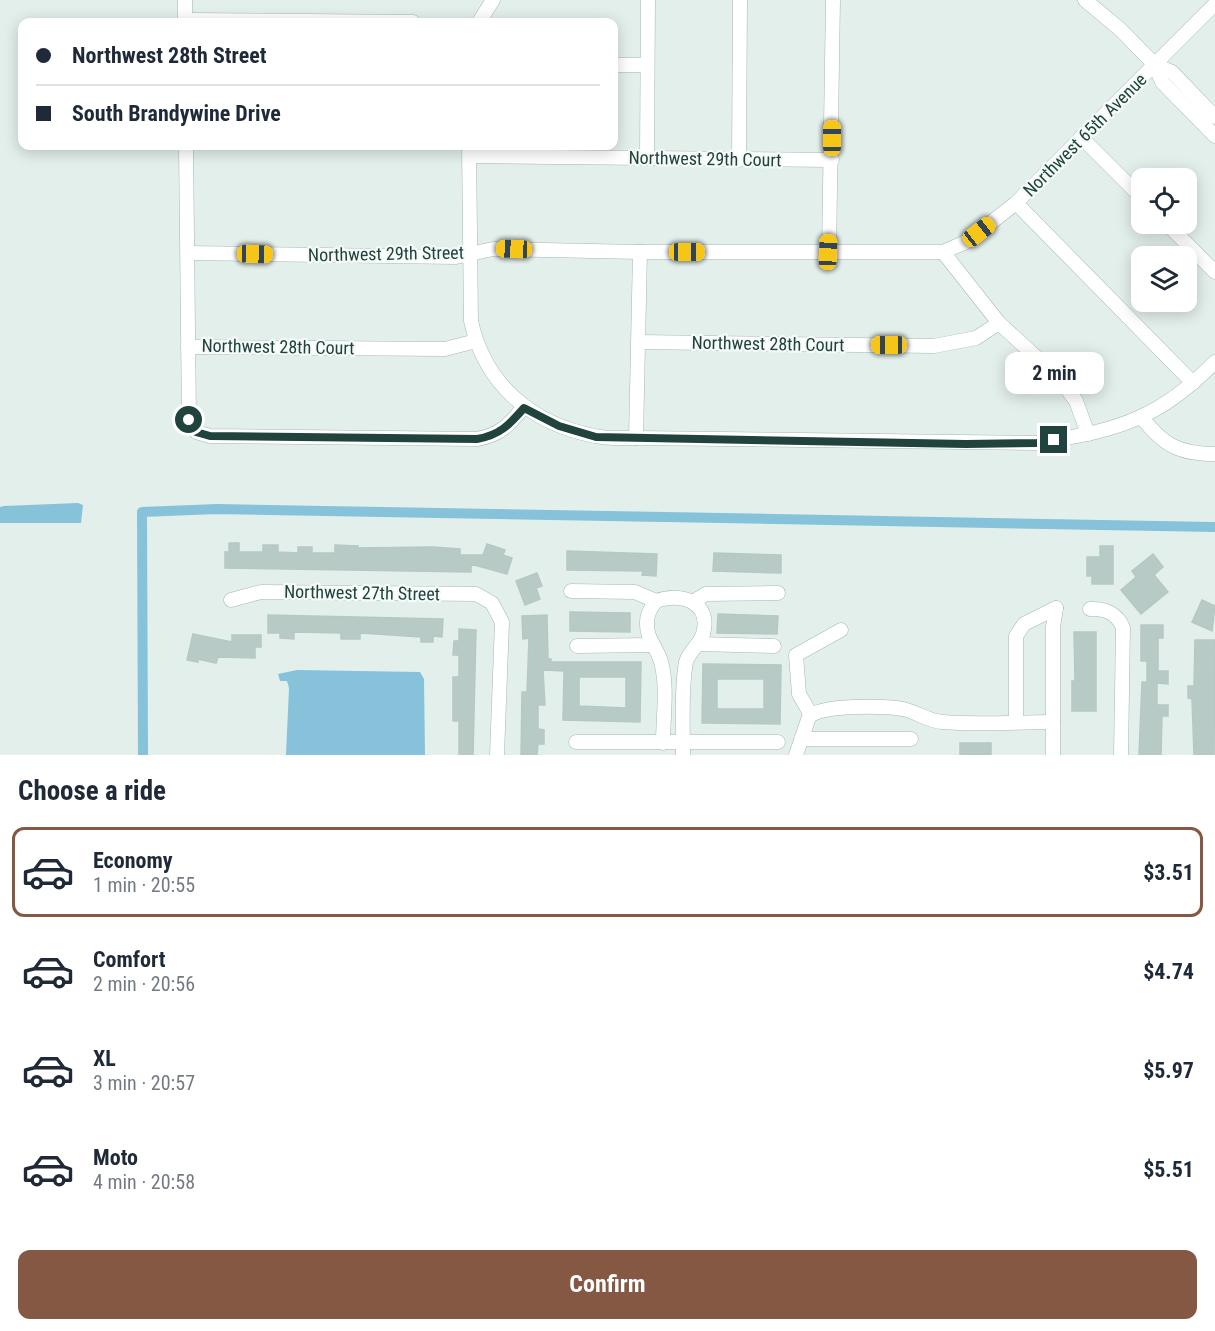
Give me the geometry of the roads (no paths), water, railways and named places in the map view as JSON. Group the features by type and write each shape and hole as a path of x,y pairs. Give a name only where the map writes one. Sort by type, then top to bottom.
{"street":[{"path":"185,0 185,18"},
{"path":"482,18 493,0"},
{"path":"647,158 648,0"},
{"path":"739,159 740,0"},
{"path":"828,252 832,160 833,0"},
{"path":"1085,0 1121,30 1155,65 1162,82 1215,136"},
{"name":"Northwest 65th Avenue","path":"943,252 966,242 1016,203 1215,4"},
{"path":"618,65 647,65"},
{"path":"1155,65 1172,72 1215,117"},
{"path":"1082,137 1131,187"},
{"path":"186,150 189,420 196,432 210,436 477,439 495,436 508,426 524,408"},
{"path":"469,151 471,321 476,341 506,390 524,408 559,426 596,437 966,444 1037,443 1088,434 1141,417 1193,383 1215,363"},
{"name":"Northwest 29th Court","path":"469,151 647,158 832,160"},
{"path":"1016,203 1193,383"},
{"path":"1177,234 1215,272"},
{"name":"Northwest 29th Street","path":"188,253 456,257 493,249 640,252 943,252"},
{"path":"636,438 640,252"},
{"path":"943,252 999,323 1058,377 1076,401 1088,434"},
{"name":"Northwest 28th Court","path":"639,342 934,346 976,338 999,323"},
{"name":"Northwest 28th Court","path":"188,347 445,349 476,341"},
{"path":"1141,417 1159,439 1180,449 1215,454"},
{"path":"571,591 634,592 656,601 677,597 694,601 700,608 704,618 704,631 686,661 683,749"},
{"name":"Northwest 27th Street","path":"231,600 261,592 476,594 492,603 502,622 497,755"},
{"path":"694,601 706,594 778,593"},
{"path":"656,601 649,610 647,621 651,645 661,659 663,673 663,743"},
{"path":"1016,722 1016,636 1024,624 1056,608 1053,755"},
{"path":"1090,609 1112,613 1120,620 1124,628 1121,755"},
{"path":"811,715 799,694 796,655 841,630"},
{"path":"698,644 774,646"},
{"path":"577,646 651,645"},
{"path":"811,715 833,709 889,708 906,710 941,722 1053,722"},
{"path":"796,755 811,715"},
{"path":"801,739 912,740"},
{"path":"576,742 663,743 683,749 778,742"}],"water":[{"path":"78,503 83,505 81,523 0,523 0,507"},
{"path":"297,670 420,672 424,679 425,755 286,755 289,688 287,681 280,681 278,674"}],"waterway":[{"path":"143,755 142,512 217,509 1215,527"}]}
